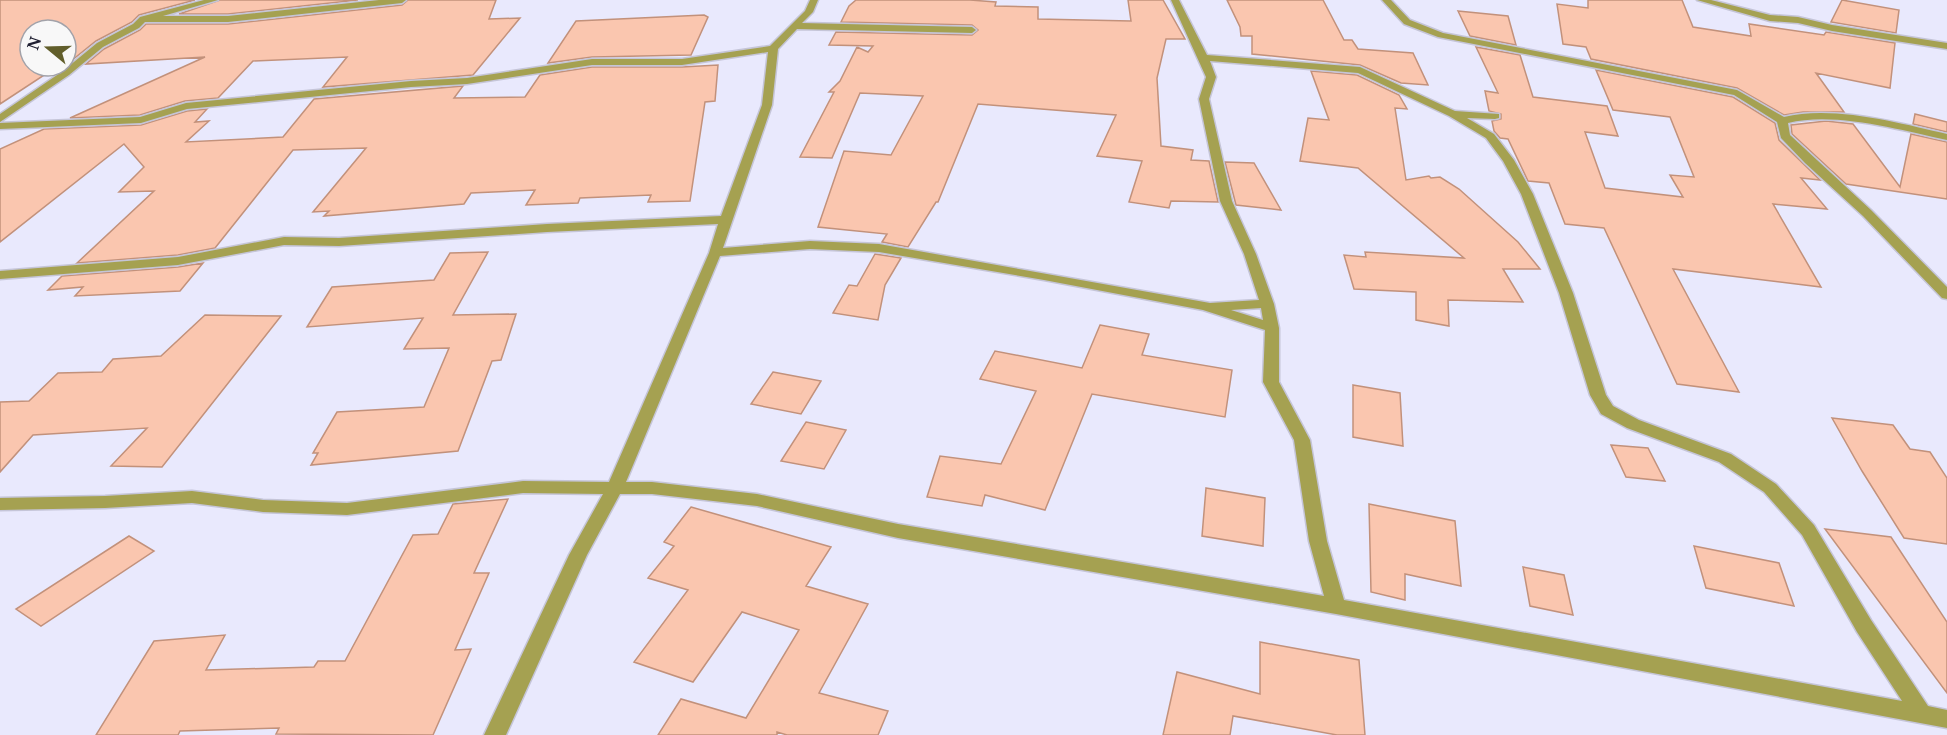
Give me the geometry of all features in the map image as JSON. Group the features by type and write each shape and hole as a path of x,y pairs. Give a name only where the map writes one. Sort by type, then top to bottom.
{"street":[{"path":"0,119 66,73 100,45 143,20 214,0"},
{"path":"143,20 228,19 402,0"},
{"path":"0,126 141,120 186,106 411,84 467,81 592,62 682,62 773,48 809,12 814,0"},
{"path":"1175,0 1204,58 1210,77 1204,99 1205,113 1214,137 1226,201 1251,254 1267,303 1272,328 1271,382 1302,440 1318,541 1336,606"},
{"path":"1386,0 1407,22 1441,35 1737,93 1783,121"},
{"path":"1701,0 1770,18 1798,20 1832,28 1947,46"},
{"path":"797,26 972,30"},
{"path":"495,735 578,555 615,488 715,253 766,111 773,48"},
{"path":"1204,58 1360,70 1454,114 1490,136 1508,160 1527,194 1566,293 1598,395 1607,410 1633,424 1725,458 1770,488 1808,530 1864,626 1923,716"},
{"path":"1454,114 1495,116"},
{"path":"1783,121 1789,118 1814,116 1898,125 1947,136"},
{"path":"1783,121 1785,136 1867,213 1947,295"},
{"path":"0,275 178,261 284,241 339,242 547,228 725,220"},
{"path":"715,253 810,245 879,248 1206,306 1272,328"},
{"path":"1206,306 1267,303"},
{"path":"0,504 105,502 192,497 263,506 348,509 523,487 652,488 758,500 898,531 1336,606 1947,719"}],"building":[{"path":"0,0 195,0 139,15 132,22 96,41 78,55 78,18 18,18 18,78 40,78 0,104"},
{"path":"220,0 358,0 228,14 179,14"},
{"path":"408,0 496,0 489,19 520,18 473,75 323,87 347,57 253,61 218,98 185,101 140,115 70,118 205,57 86,64 104,49 140,30 146,24 228,24 402,5"},
{"path":"856,0 970,0 996,2 995,6 1038,7 1038,19 1131,21 1128,0 1163,0 1185,39 1166,39 1157,78 1161,146 1193,150 1191,160 1209,161 1218,202 1171,201 1169,208 1129,202 1142,161 1097,156 1116,115 978,104 938,202 908,247 882,242 887,234 818,227 844,151 891,155 923,96 860,93 832,158 800,157 834,92 829,92 840,81 857,47 868,52 873,46 829,45 836,32 972,35 978,30 972,25 841,22 849,6"},
{"path":"1227,0 1323,0 1344,40 1352,40 1358,49 1413,53 1428,85 1401,83 1360,65 1252,54 1252,36 1241,36 1240,27"},
{"path":"1588,0 1682,0 1693,27 1751,36 1749,24 1824,35 1826,32 1895,43 1890,88 1816,73 1844,112 1803,112 1784,115 1737,88 1591,59 1586,47 1563,44 1557,4 1588,8"},
{"path":"1842,0 1899,10 1896,33 1831,22"},
{"path":"1458,11 1508,16 1516,45 1470,36"},
{"path":"704,15 708,17 691,55 592,57 548,63 576,21"},
{"path":"1476,47 1520,55 1533,97 1607,106 1618,136 1585,132 1605,188 1683,197 1670,175 1694,177 1670,117 1613,110 1596,70 1733,97 1775,123 1779,140 1820,180 1801,178 1827,209 1773,204 1821,287 1673,269 1739,392 1677,384 1604,228 1565,224 1549,183 1528,181 1508,139 1500,138 1494,131 1492,121 1501,119 1501,114 1489,111 1485,91 1498,93"},
{"path":"718,65 715,101 705,102 690,201 648,202 651,195 580,198 578,203 526,205 535,190 471,193 464,204 324,216 329,211 313,212 366,148 293,150 215,248 178,255 77,263 154,191 119,192 144,167 124,144 0,242 0,149 44,129 141,125 187,111 207,109 195,122 209,121 186,142 283,137 314,99 463,86 454,98 525,97 540,75 592,67"},
{"path":"1311,71 1357,75 1399,95 1407,109 1395,108 1406,180 1429,176 1431,178 1440,177 1459,189 1518,242 1540,269 1503,269 1523,302 1448,300 1449,326 1416,320 1416,292 1354,289 1344,255 1366,257 1365,252 1464,258 1358,168 1300,161 1308,118 1329,120"},
{"path":"1915,114 1947,122 1947,132 1913,124"},
{"path":"1826,121 1853,124 1900,187 1911,134 1947,142 1947,199 1846,184 1792,134 1791,125"},
{"path":"1225,162 1254,163 1281,210 1236,205"},
{"path":"488,252 453,315 516,314 501,360 492,361 458,451 311,465 318,453 313,453 337,412 424,407 449,348 404,349 423,318 307,327 332,287 434,280 450,253"},
{"path":"875,254 901,258 885,285 878,320 833,313 849,285 857,286"},
{"path":"203,263 180,291 75,296 83,287 48,290 62,276"},
{"path":"205,315 281,316 162,467 111,466 147,428 33,435 0,472 0,402 29,401 58,373 102,372 113,359 161,356"},
{"path":"1100,325 1149,334 1142,355 1232,370 1225,417 1092,394 1045,510 985,495 982,506 927,497 940,456 1001,464 1036,391 980,379 995,351 1082,368"},
{"path":"773,372 821,381 801,414 751,404"},
{"path":"1353,385 1400,393 1403,446 1353,437"},
{"path":"1832,418 1893,425 1910,449 1930,452 1947,478 1947,544 1904,538"},
{"path":"806,422 846,430 824,469 781,461"},
{"path":"1611,445 1648,448 1665,481 1626,477"},
{"path":"1206,488 1265,498 1263,546 1202,536"},
{"path":"508,499 474,573 489,573 455,650 471,649 433,735 276,734 279,728 180,731 178,735 96,735 154,641 225,635 206,670 314,667 318,661 345,661 413,535 438,534 453,504"},
{"path":"1369,504 1455,521 1461,586 1405,574 1405,600 1371,592"},
{"path":"691,507 831,547 806,586 868,604 819,693 888,711 878,735 787,735 777,732 777,735 658,735 681,699 746,718 799,630 742,612 693,682 634,662 688,590 648,578 674,546 664,542"},
{"path":"1825,529 1891,537 1947,622 1947,693"},
{"path":"129,536 154,551 41,626 16,609"},
{"path":"1694,546 1779,563 1794,606 1706,588"},
{"path":"1523,567 1564,575 1573,615 1530,606"},
{"path":"1260,642 1359,660 1365,735 1337,735 1233,716 1230,735 1163,735 1177,672 1260,694"}]}
